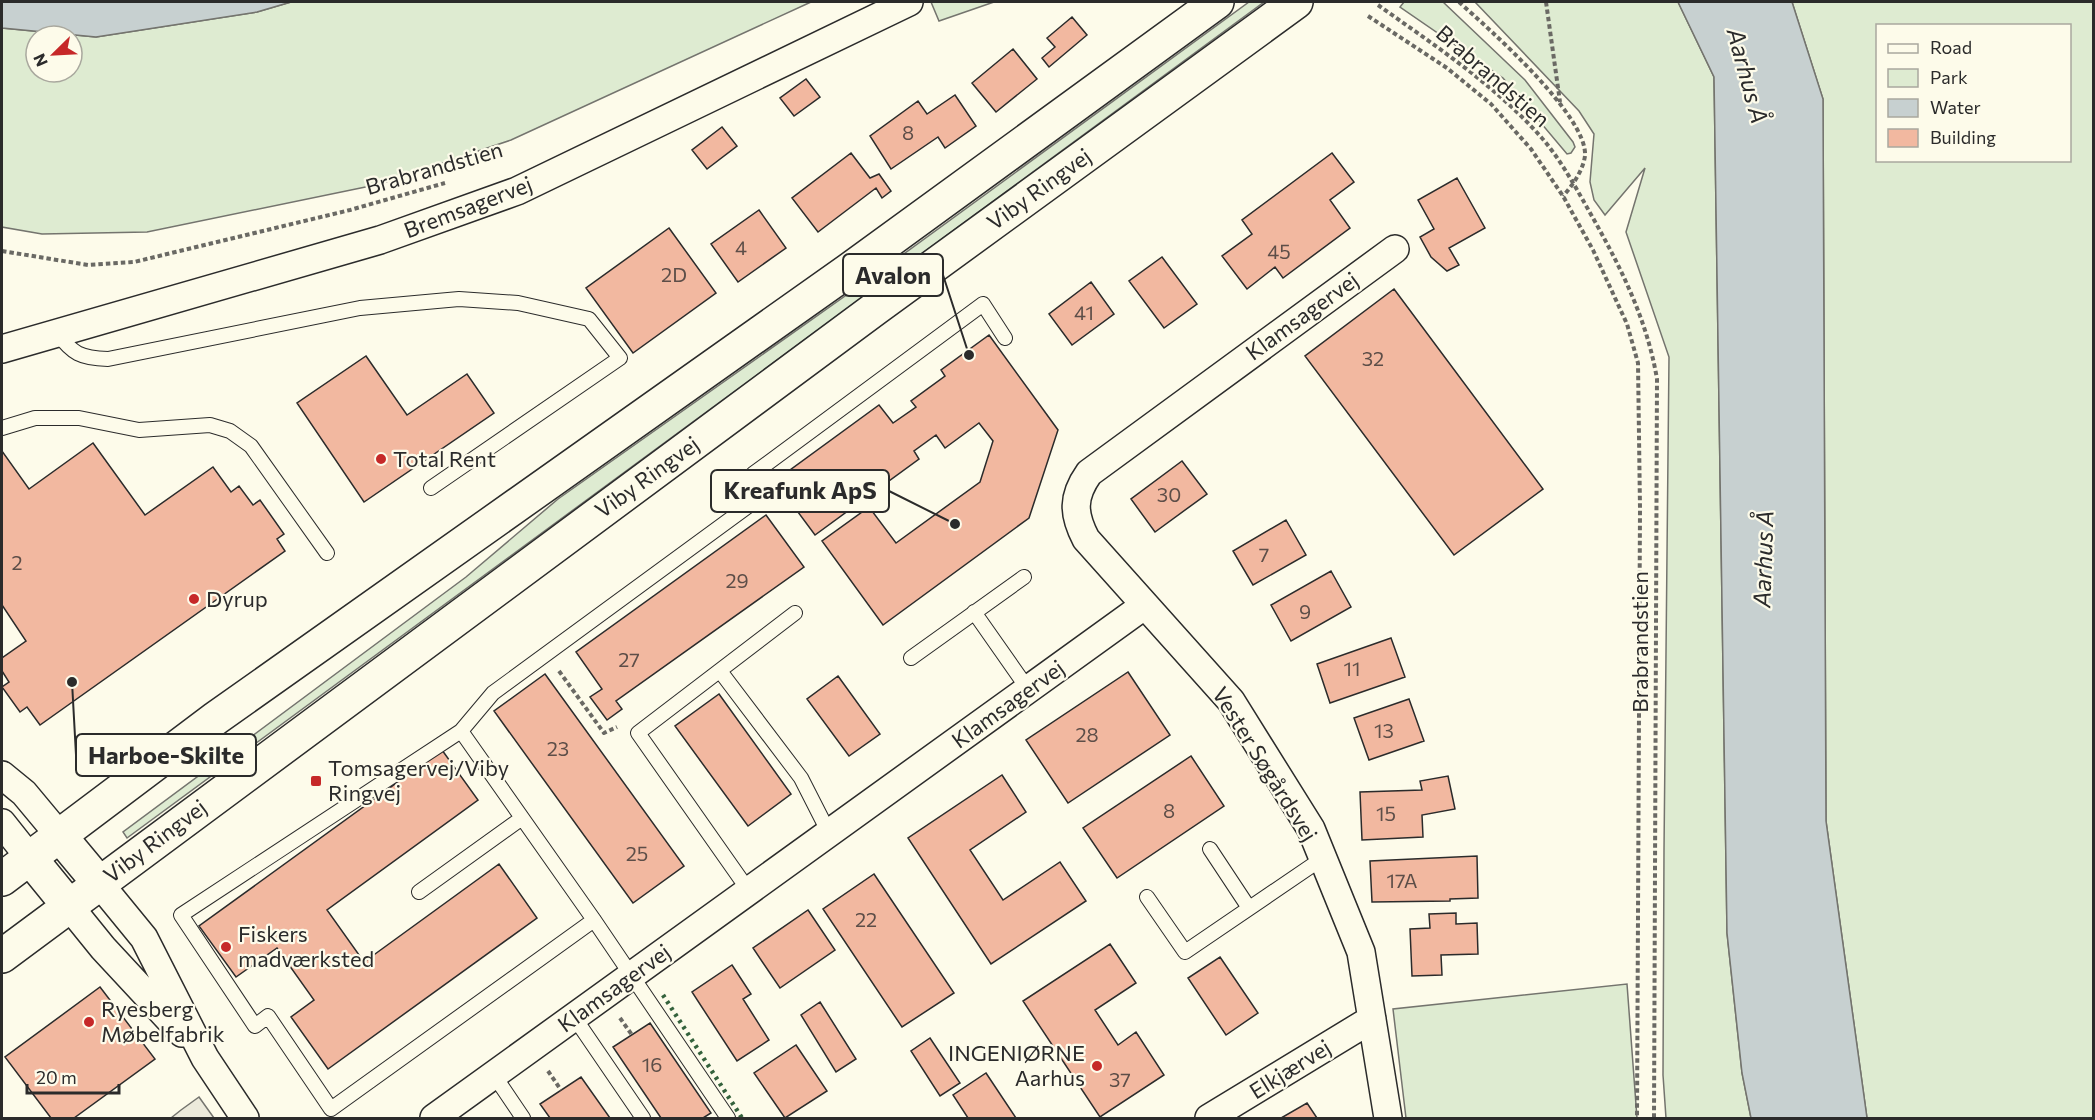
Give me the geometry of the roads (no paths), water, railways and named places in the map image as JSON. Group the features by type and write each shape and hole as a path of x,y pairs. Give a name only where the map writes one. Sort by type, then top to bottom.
{"main road":[{"name":"Viby Ringvej","path":"2,879 225,711 849,270 1217,2"},
{"name":"Viby Ringvej","path":"2,956 1296,2"},
{"path":"59,835 99,883"},
{"path":"29,857 69,906"}],"street":[{"name":"Bremsagervej","path":"2,349 380,240 517,191 909,2"},
{"name":"Klamsagervej","path":"434,1119 1145,605 1086,539 1078,522 1074,505 1078,488 1089,473 1395,249"},
{"name":"Vester Søgårdsvej","path":"1145,605 1230,701 1311,828 1361,952 1388,1119"},
{"path":"2,775 24,793 59,835"},
{"path":"2,823 29,857"},
{"path":"99,883 144,938 205,1058 245,1119"},
{"path":"69,906 103,948 205,1058"},
{"name":"Elkjærvej","path":"1209,1119 1372,1018"}],"lane":[{"path":"56,332 76,354 87,359 108,359 360,308 414,302 459,299 519,303 589,319 620,358 431,488"},
{"path":"594,920 331,1109 268,1016 255,1026 181,915 461,731 493,693 766,493 753,474 983,303 1005,338"},
{"path":"2,428 35,418 79,418 139,430 210,425 230,431 250,446 327,553"},
{"path":"910,658 1024,577"},
{"path":"974,612 1028,689"},
{"path":"749,891 638,733 795,613"},
{"path":"720,670 801,778 829,833"},
{"path":"461,731 632,975 728,1119"},
{"path":"419,892 522,818"},
{"path":"1210,849 1249,908"},
{"path":"1147,897 1185,952 1323,858"},
{"path":"574,1017 643,1119"},
{"path":"494,1075 523,1119"}],"water":[{"path":"2,2 291,2 257,12 96,37 84,36 84,24 24,24 24,30 2,28"},
{"name":"Aarhus Å","path":"1678,2 1792,2 1823,99 1826,821 1867,1118 1751,1118 1742,1073 1727,933 1714,77"}],"place":[{"name":"Avalon","path":"969,355"},
{"name":"Total Rent","path":"381,459"},
{"name":"Kreafunk ApS","path":"955,524"},
{"name":"Dyrup","path":"194,599"},
{"name":"Harboe-Skilte","path":"72,682"},
{"name":"Tomsagervej/Viby Ringvej","path":"316,781"},
{"name":"Fiskers madværksted","path":"226,947"},
{"name":"Ryesberg Møbelfabrik","path":"89,1022"},
{"name":"INGENIØRNE Aarhus","path":"1097,1066"}]}
